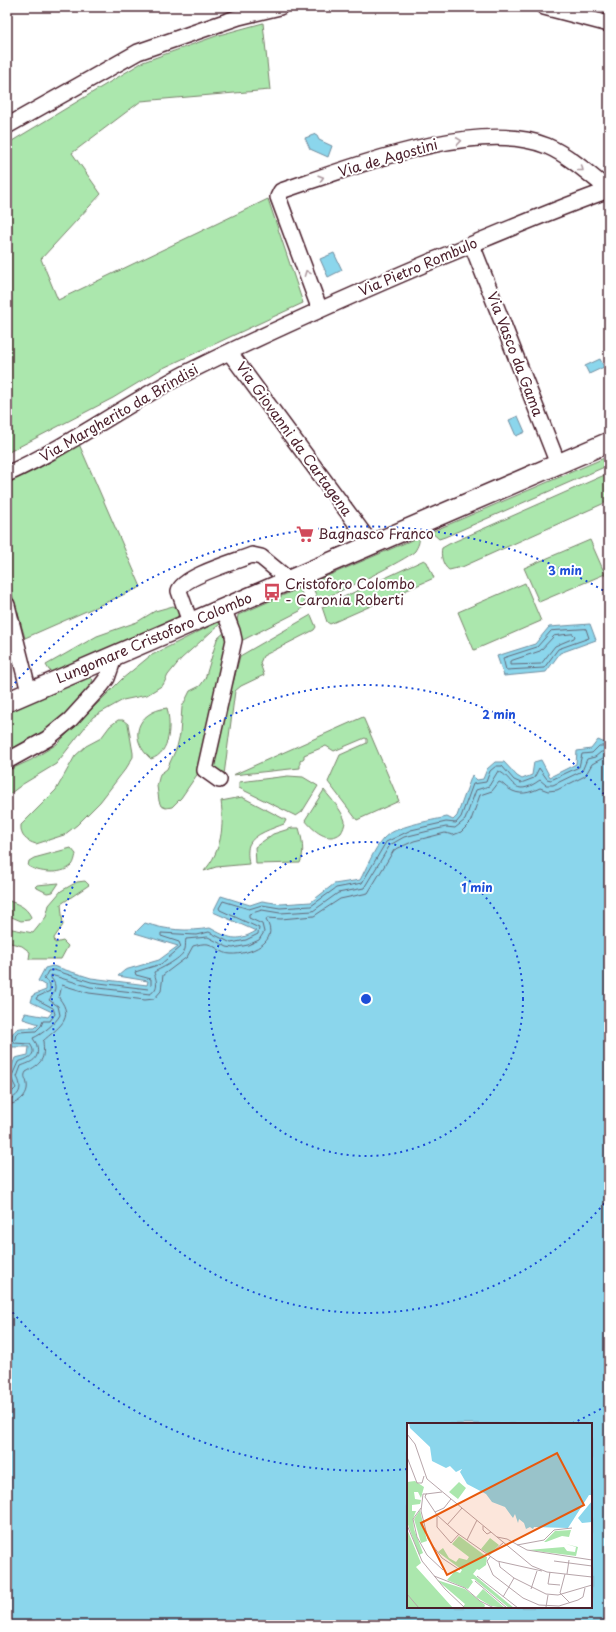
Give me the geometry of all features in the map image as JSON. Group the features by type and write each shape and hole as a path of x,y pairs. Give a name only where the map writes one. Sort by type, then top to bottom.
{"main road":[{"name":"Lungomare Cristoforo Colombo","path":"7,702 609,442"}],"street":[{"path":"7,126 138,52 239,17 280,7"},
{"path":"544,7 609,24"},
{"name":"Via de Agostini","path":"320,310 278,196 281,191 413,149 476,138 524,140 547,146 566,157 609,190"},
{"name":"Via Pietro Rombulo","path":"230,352 320,310 472,245 609,190"},
{"name":"Via Vasco da Gama","path":"472,245 558,464"},
{"name":"Via Margherito da Brindisi","path":"7,474 74,440 156,389 230,352"},
{"name":"Via Giovanni da Cartagena","path":"230,352 372,545"},
{"path":"190,622 179,591 182,584 194,578 252,555 261,557 289,580"},
{"path":"7,605 29,692"},
{"path":"219,780 205,770 234,640 223,608"},
{"path":"7,761 47,740 70,720 107,678 115,655"}],"green space":[{"path":"263,23 270,90 141,101 72,153 101,194 41,259 58,300 268,199 303,303 161,369 113,398 7,453 7,144 143,62 219,35"},
{"path":"79,444 141,587 25,638 7,576 7,483"},
{"path":"609,456 609,465 445,537 439,539 431,532"},
{"path":"609,473 609,501 462,567 449,570 445,566 442,560 441,551 442,548 449,544"},
{"path":"419,537 419,542 415,551 399,562 318,600 311,583"},
{"path":"590,540 605,574 539,602 524,568"},
{"path":"424,560 427,562 434,578 330,624 327,622 322,607"},
{"path":"525,583 541,621 474,650 458,612"},
{"path":"300,588 305,604 300,611 241,641 237,621 238,615"},
{"path":"173,606 181,610 176,619 54,673 49,670 46,665 97,636 137,622 155,611"},
{"path":"311,615 316,627 314,630 263,656 260,663 264,675 241,686 235,691 224,775 213,767 230,686 233,683 240,656"},
{"path":"220,621 221,623 181,659 168,675 163,685 147,695 123,700 93,717 56,764 23,784 7,796 7,771 31,760 57,744 122,679 150,656"},
{"path":"227,630 227,642 203,766 181,798 172,807 166,808 161,806 157,786 160,774 167,769 177,747 180,734 182,707 190,691 200,686 205,679 217,639"},
{"path":"88,675 93,680 87,691 68,713 31,740 7,753 7,713"},
{"path":"167,708 169,730 166,744 158,756 151,759 139,743 139,728 142,721 148,715"},
{"path":"363,717 399,801 357,820 328,782 340,755 367,743 367,739 365,738 334,751 326,746 304,755 304,758 300,761 300,768 233,775"},
{"path":"118,720 123,720 128,724 133,757 100,802 77,825 64,835 36,844 24,838 21,825 56,790 75,756 86,746 101,738 110,726"},
{"path":"288,776 303,777 318,786 302,812 296,816 239,788 239,782"},
{"path":"324,790 344,817 345,821 342,832 336,836 331,837 321,834 312,828 305,820"},
{"path":"242,797 286,820 284,824 264,832 251,841 248,850 249,864 216,867 204,871 215,855 218,847 222,829 221,801"},
{"path":"292,828 299,828 301,836 303,850 300,863 256,864 255,847 273,834"},
{"path":"71,848 76,854 73,864 67,869 50,872 38,870 28,866 29,861 34,858"},
{"path":"85,881 89,885 61,904 63,925 54,938 55,943 63,941 68,946 61,959 29,959 30,952 22,946 7,942 7,928 33,933 46,917 49,905 61,891 77,882"},
{"path":"59,883 53,892 47,893 35,887 37,885"},
{"path":"7,900 27,910 31,917 29,920 21,921 7,915"}],"water":[{"path":"316,134 319,140 332,146 328,157 310,149 305,138"},
{"path":"334,253 342,270 328,277 320,259"},
{"path":"600,359 604,367 589,374 585,366"},
{"path":"518,416 525,432 516,436 509,420"},
{"path":"590,624 596,640 560,653 546,672 504,676 497,656 535,644 549,627"},
{"path":"598,740 605,743 609,742 609,1625 7,1625 7,1091 12,1087 7,1081 7,1078 15,1058 28,1055 29,1047 11,1047 9,1040 14,1032 19,1028 35,1028 39,1024 23,1019 25,1013 48,1017 52,1012 31,1002 33,995 46,990 46,986 38,981 45,968 53,966 91,978 147,985 148,981 118,976 125,970 159,960 178,946 135,933 145,923 177,930 210,928 233,938 249,935 256,931 213,912 221,896 250,905 262,901 281,904 311,902 334,884 360,880 376,848 388,834 404,827 422,822 447,817 453,820 457,816 472,775 477,780 483,779 487,769 495,762 504,762 517,776 522,779 532,775 534,762 541,760 550,777 576,764 577,751 591,749"}],"place":[{"name":"Bagnasco Franco","path":"305,534"},
{"name":"Cristoforo Colombo - Caronia Roberti","path":"272,592"}]}
